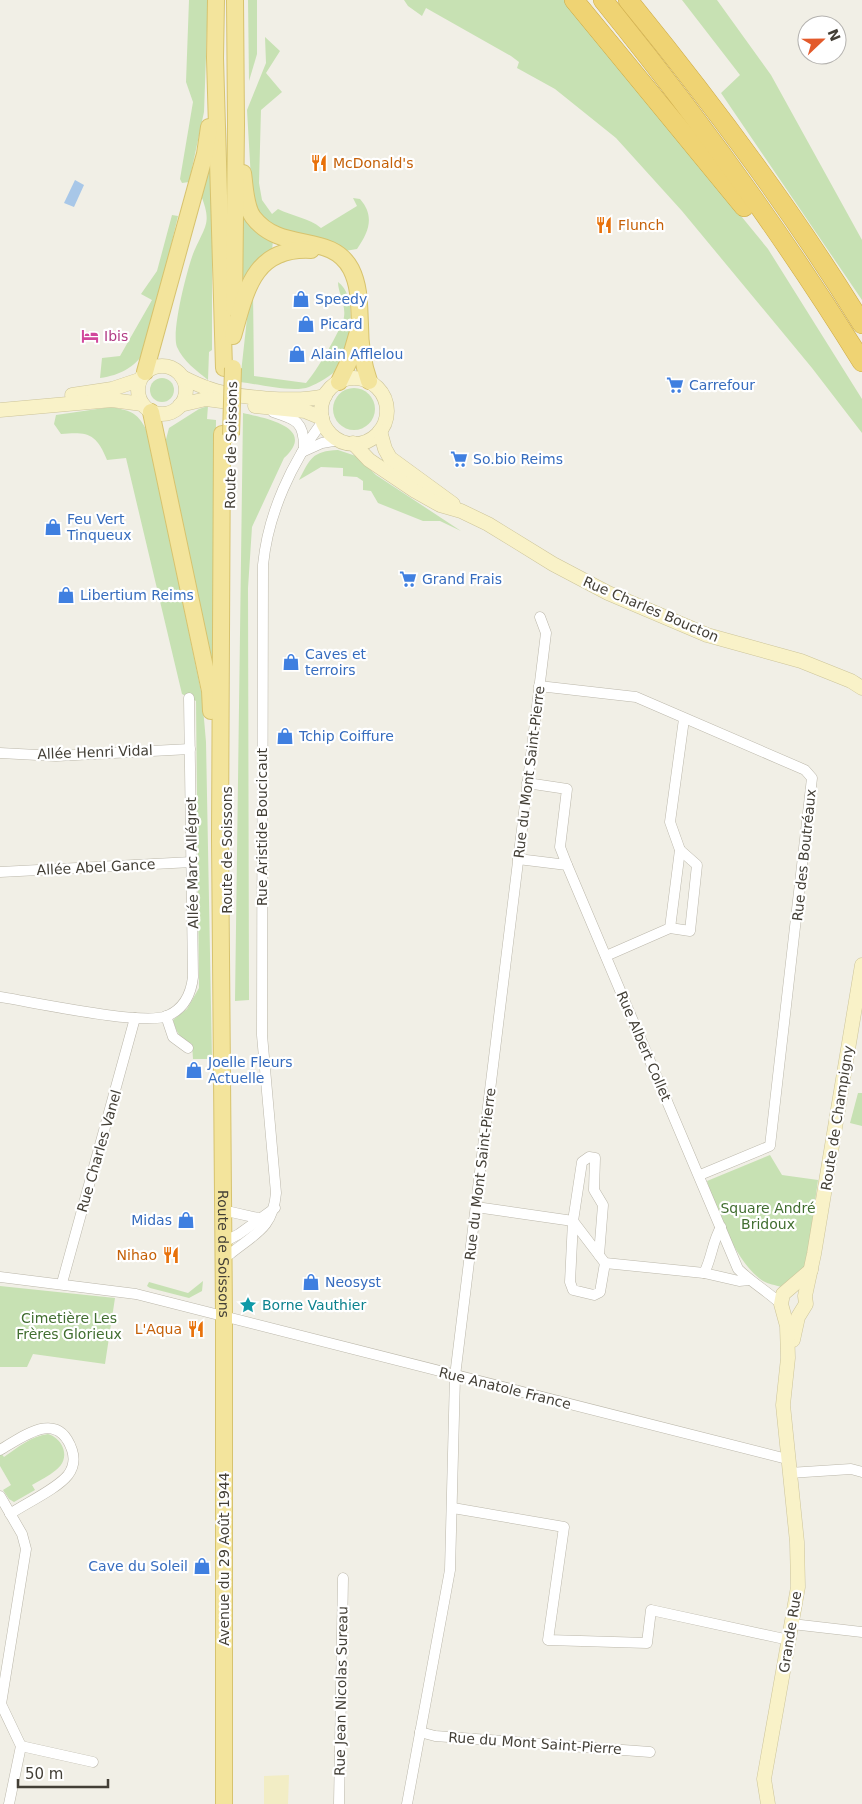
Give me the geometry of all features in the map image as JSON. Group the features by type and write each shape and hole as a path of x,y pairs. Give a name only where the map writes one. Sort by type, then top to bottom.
{"highway":[{"path":"574,0 718,172 785,261 826,306"},
{"path":"603,0 720,152 826,306 862,362"},
{"path":"628,0 737,140 862,324"}],"main road":[{"name":"Route de Soissons","path":"216,0 215,58 228,368 220,838 228,1245"},
{"name":"Route de Soissons","path":"228,368 234,336 235,0"},
{"path":"142,376 205,154 215,58"},
{"path":"236,124 247,199 252,216 268,232 281,239 324,247 350,268 357,287 362,348 369,381"},
{"path":"234,336 248,284 263,263 284,253 308,250 324,252 342,260"},
{"path":"339,382 350,359 360,325"},
{"path":"147,408 210,691 220,838"},
{"name":"Route de Soissons","path":"224,1314 231,1212 225,1103 227,434"},
{"name":"Avenue du 29 Août 1944","path":"224,1314 224,1804"}],"street":[{"path":"0,408 112,389 142,376 152,367 169,366 182,377 216,391 255,397 306,399 325,396"},
{"path":"142,376 137,388 147,408"},
{"path":"180,405 186,391 182,377"},
{"path":"255,406 291,418 299,423 303,429 303,450 322,443 339,440 353,443 368,440 380,431 385,423 387,404 378,388 369,381 351,378 339,382 325,396 322,407 323,420 332,435 339,440"},
{"path":"0,408 112,400 167,413 180,405 206,399 305,411 323,420"},
{"name":"Rue Aristide Boucicaut","path":"228,1245 270,1222 276,1193 262,1035 262,565 269,527 303,450 323,420"},
{"name":"Rue Charles Boucton","path":"380,431 385,449 390,458 461,511 509,536 578,579 707,635 801,662 859,684"},
{"name":"Rue Charles Boucton","path":"353,443 369,460 415,492 440,505 461,511"},
{"name":"Rue du Mont Saint-Pierre","path":"407,1804 450,1570 455,1376 546,633 540,617"},
{"name":"Rue des Boutréaux","path":"539,686 636,697 805,770 812,778 770,1146 700,1175"},
{"name":"Allée Marc Allégret","path":"166,1016 184,1003 192,990 189,698"},
{"path":"670,928 680,850 670,822 684,719"},
{"name":"Allée Henri Vidal","path":"0,753 56,756 190,749"},
{"name":"Rue Albert Collet","path":"527,783 567,789 560,847 700,1175 738,1269 749,1280 766,1290 782,1306"},
{"path":"606,956 670,928 690,931 697,864 680,850"},
{"path":"518,859 568,865"},
{"name":"Allée Abel Gance","path":"0,872 192,862"},
{"name":"Route de Champigny","path":"788,1358 800,1313 805,1308 805,1296 811,1270 862,965"},
{"path":"0,997 148,1020 166,1016 173,1037 188,1048"},
{"name":"Rue Charles Vanel","path":"62,1283 136,1018"},
{"path":"589,1157 595,1158 594,1190 603,1206 600,1292 594,1295 573,1290 570,1282 573,1221 582,1162 589,1157"},
{"path":"476,1207 573,1221 602,1259"},
{"path":"228,1245 258,1218 274,1208"},
{"path":"231,1212 258,1218"},
{"path":"704,1272 711,1260 713,1245 721,1227"},
{"name":"Rue Albert Collet","path":"602,1259 704,1272 739,1281 749,1280"},
{"path":"800,1313 789,1314 782,1306 781,1299 811,1270"},
{"name":"Rue Anatole France","path":"0,1277 62,1283 136,1294 224,1314 455,1376 787,1459"},
{"name":"Rue Albert Collet","path":"766,1290 789,1290"},
{"path":"789,1290 801,1292 805,1296"},
{"name":"Route de Champigny","path":"782,1306 787,1326 788,1358 784,1405 787,1459"},
{"path":"0,1450 34,1431 46,1428 66,1435 74,1455 72,1469 64,1480 10,1514"},
{"name":"Grande Rue","path":"767,1803 764,1779 798,1587 797,1542 787,1459"},
{"path":"789,1473 851,1469 862,1472"},
{"path":"0,1496 24,1541 26,1559 1,1704 21,1746 9,1804"},
{"path":"453,1508 564,1528 548,1640 647,1644 651,1610 789,1640"},
{"name":"Rue Jean Nicolas Sureau","path":"339,1804 343,1578"},
{"path":"792,1624 862,1632"},
{"name":"Rue du Mont Saint-Pierre","path":"420,1732 435,1736 650,1752"},
{"path":"21,1746 93,1762"}],"green space":[{"path":"189,0 208,0 204,112 189,182 182,183 180,179 193,102 186,82"},
{"path":"248,0 257,0 257,54 249,81"},
{"path":"404,0 564,0 768,249 862,399 862,433 812,368 682,211 616,138 555,89 517,68 519,62 511,56 426,8 422,16 408,6"},
{"path":"682,0 717,0 771,75 862,240 862,300 721,93 740,75"},
{"path":"265,37 280,51 266,73 282,92 261,110 259,183 262,200 272,214 278,209 321,228 357,206 353,198 360,199 368,212 369,224 365,236 357,249 345,251 284,232 263,221 252,197 247,110 266,63"},
{"path":"209,164 212,165 212,350 209,352 208,380 183,357 177,347 176,328 187,273 206,224 206,212 200,193"},
{"path":"240,212 250,225 273,240 272,251 253,264 239,284"},
{"path":"172,215 178,216 146,351 126,370 100,378 102,358 120,356 152,300 141,294 157,271"},
{"path":"284,258 285,262 276,264 267,271 253,292 254,376 306,383 328,351 344,317 344,308 338,282 345,289 349,299 349,337 338,368 320,382 302,389 285,389 240,382 250,291 256,278"},
{"path":"162,378 171,381 174,390 171,399 162,402 153,399 150,390 153,381"},
{"path":"354,388 369,394 375,409 369,424 354,430 339,424 333,409 339,394"},
{"path":"208,406 207,419 216,420 214,692 165,443 169,428 199,409"},
{"path":"111,407 134,414 148,433 202,696 206,742 212,1059 193,1059 192,1044 179,1035 173,1020 187,1009 199,988 196,701 182,694 126,458 107,460 95,439 85,434 61,434 54,424 56,415"},
{"path":"243,413 274,421 284,426 292,431 295,439 293,447 284,458 252,527 248,588 249,1000 235,1001"},
{"path":"338,450 356,456 376,475 461,531 440,521 423,521 378,503 371,491 363,490 363,481 357,477 343,476 343,468 321,467 299,480 309,462 317,454"},
{"path":"858,1093 862,1093 862,1126 850,1123"},
{"name":"Square André Bridoux","path":"770,1155 782,1175 818,1180 806,1268 781,1287 763,1281 744,1262 722,1222 707,1181"},
{"path":"203,1281 202,1291 189,1298 147,1286 149,1282 188,1293"},
{"name":"Cimetière Les Frères Glorieux","path":"0,1286 115,1298 105,1364 33,1354 27,1367 0,1367"},
{"path":"48,1434 62,1445 64,1455 61,1466 32,1485 35,1490 14,1502 9,1499 3,1490 11,1485 0,1466 0,1452 4,1457 30,1440"}],"sand":[{"path":"289,1775 288,1804 264,1804 264,1776"}],"water":[{"path":"75,180 84,185 74,207 64,203"}],"place":[{"name":"McDonald's","path":"319,163"},
{"name":"Flunch","path":"604,225"},
{"name":"Speedy","path":"301,299"},
{"name":"Picard","path":"306,324"},
{"name":"Ibis","path":"90,336"},
{"name":"Alain Afflelou","path":"297,354"},
{"name":"Carrefour","path":"675,385"},
{"name":"So.bio Reims","path":"459,459"},
{"name":"Feu Vert Tinqueux","path":"53,527"},
{"name":"Grand Frais","path":"408,579"},
{"name":"Libertium Reims","path":"66,595"},
{"name":"Caves et terroirs","path":"291,662"},
{"name":"Tchip Coiffure","path":"285,736"},
{"name":"Joelle Fleurs Actuelle","path":"194,1070"},
{"name":"Midas","path":"186,1220"},
{"name":"Nihao","path":"171,1255"},
{"name":"Neosyst","path":"311,1282"},
{"name":"Borne Vauthier","path":"248,1305"},
{"name":"L'Aqua","path":"196,1329"},
{"name":"Cave du Soleil","path":"202,1566"}]}
